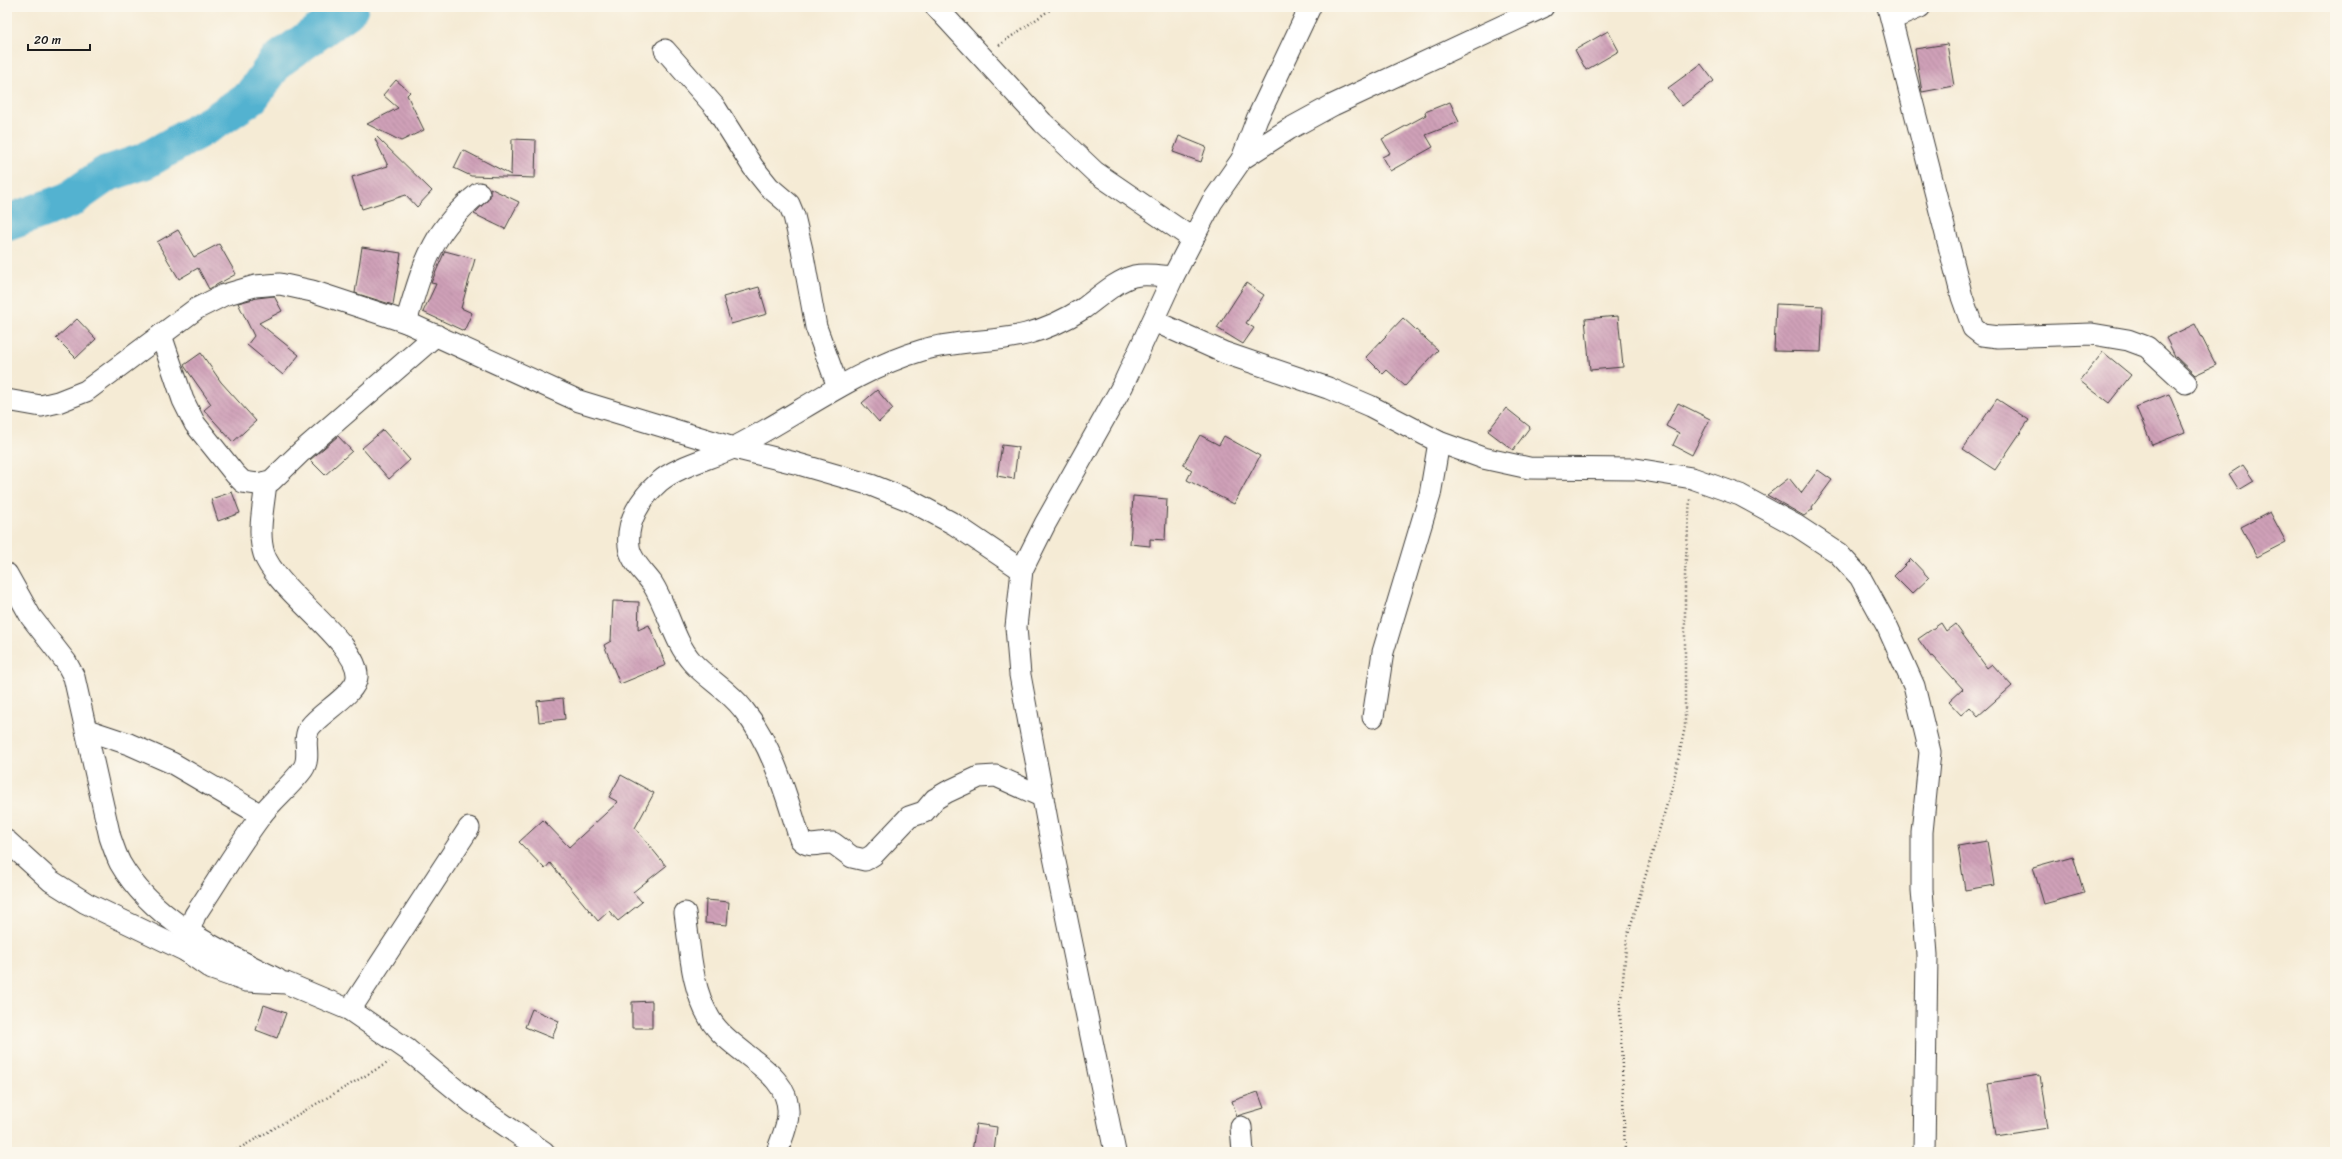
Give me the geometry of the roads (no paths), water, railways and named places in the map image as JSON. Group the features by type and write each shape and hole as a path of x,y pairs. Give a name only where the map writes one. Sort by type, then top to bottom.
{"street":[{"path":"936,7 1043,123 1095,172 1192,239"},
{"path":"1115,1152 1043,797 1020,675 1016,627 1022,570 1045,524 1123,384 1192,239 1212,202 1242,159 1257,119 1310,7"},
{"path":"1242,159 1289,129 1333,105 1543,7"},
{"path":"1920,7 1890,13 1962,297 1973,328 1982,335 1998,337 2092,334 2128,340 2147,347 2186,383"},
{"path":"665,50 715,107 753,166 769,187 789,204 794,216 802,250 816,327 838,387"},
{"path":"406,322 424,265 436,239 460,209 479,192"},
{"path":"1043,797 996,776 979,777 935,799 924,812 909,817 874,855 865,860 852,857 833,843 812,846 804,844 800,839 775,766 759,733 744,709 692,662 677,638 652,584 629,549 629,532 634,514 642,499 661,480 701,460 734,448 838,387 898,358 927,349 1026,334 1050,325 1082,309 1122,282 1134,276 1173,277"},
{"path":"7,400 41,406 58,402 86,391 196,309 224,295 255,286 280,284 312,291 406,322 579,401 734,448 795,463 871,485 911,501 954,524 1022,570"},
{"path":"1154,321 1225,353 1328,388 1370,406 1439,442 1482,458 1529,468 1636,469 1692,478 1740,495 1797,526 1838,553 1860,577 1888,628 1914,686 1930,752 1922,832 1922,890 1927,955 1924,1152"},
{"path":"161,335 184,400 195,424 224,462 243,482 257,484 271,481 301,452 436,335"},
{"path":"1372,717 1383,652 1430,495 1439,442"},
{"path":"187,942 195,915 261,815 303,769 308,757 306,734 310,727 319,717 354,688 357,678 357,668 348,653 279,577 264,555 261,540 266,482"},
{"path":"7,574 31,617 66,662 74,677 110,837 120,862 136,885 158,907 212,969 246,981 286,983 350,1010 408,1050 471,1102 544,1152"},
{"path":"87,730 129,744 172,763 261,815"},
{"path":"350,1010 469,828"},
{"path":"7,841 51,881 86,902 187,942"},
{"path":"685,913 698,996 710,1019 722,1036 762,1066 786,1093 788,1116 777,1152"},
{"path":"1241,1127 1243,1152"}],"waterway":[{"path":"7,223 69,200 106,174 145,161 217,120 251,97 277,61 346,12 350,7"}]}
